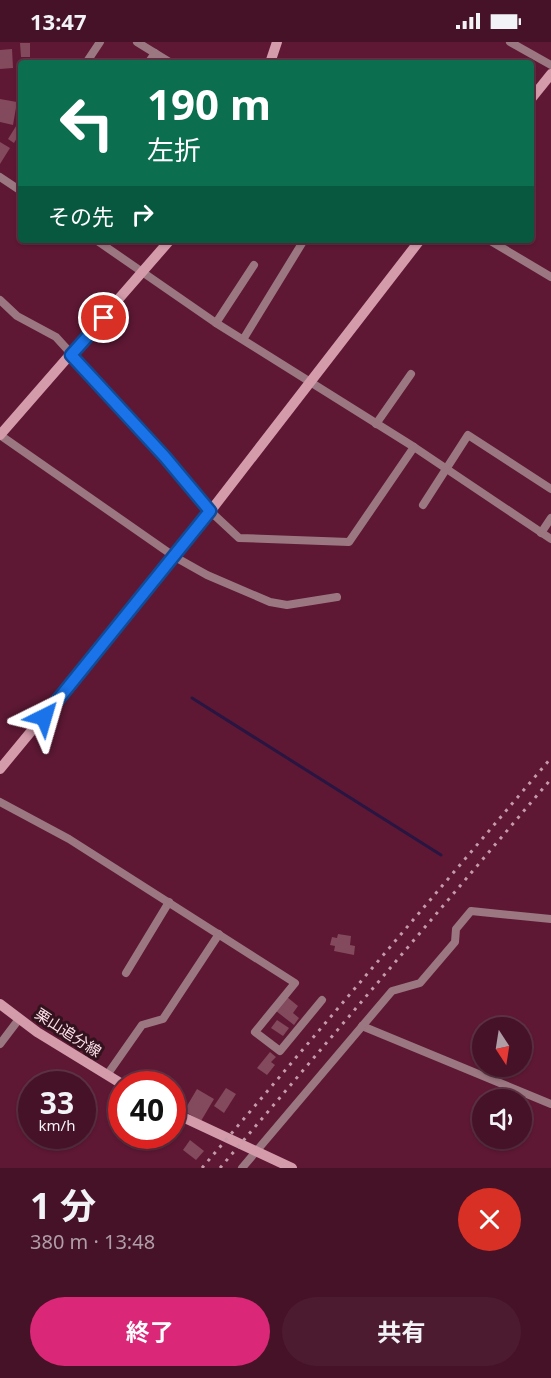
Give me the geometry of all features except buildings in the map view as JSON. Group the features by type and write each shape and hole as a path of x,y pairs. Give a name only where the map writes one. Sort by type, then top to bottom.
{"street":[{"path":"88,60 100,42"},
{"path":"137,42 166,60"},
{"path":"271,60 278,42"},
{"path":"510,42 551,65"},
{"path":"150,60 155,53"},
{"path":"534,95 551,74"},
{"path":"0,177 18,189"},
{"path":"100,243 216,323 414,447 551,539"},
{"path":"168,243 0,435 175,556 207,575 270,602 287,605 337,597"},
{"path":"244,339 302,243"},
{"path":"0,769 175,556 418,243"},
{"path":"494,243 551,277"},
{"path":"216,323 254,265"},
{"path":"0,300 17,316 56,337 165,457 210,511 239,538 310,543 350,542 414,447"},
{"path":"376,424 411,374"},
{"path":"423,505 468,435 551,489"},
{"path":"541,533 551,519"},
{"path":"0,802 69,839 295,982 255,1032 280,1051 322,1000"},
{"path":"126,973 169,902"},
{"path":"242,1168 392,991 414,987 420,983 455,942 456,929 471,911 551,919"},
{"path":"107,1075 141,1025 163,1019 219,934"},
{"name":"栗山追分線","path":"0,1004 36,1032 107,1075"},
{"path":"0,1044 20,1019"},
{"path":"362,1026 551,1104"},
{"path":"186,1119 255,1153 292,1168"}],"waterway":[{"path":"192,698 441,855"}],"railway":[{"path":"202,1168 551,758"},
{"path":"220,1168 551,779"}],"route":[{"path":"44,717 210,511 165,457 71,355 104,318"}]}
